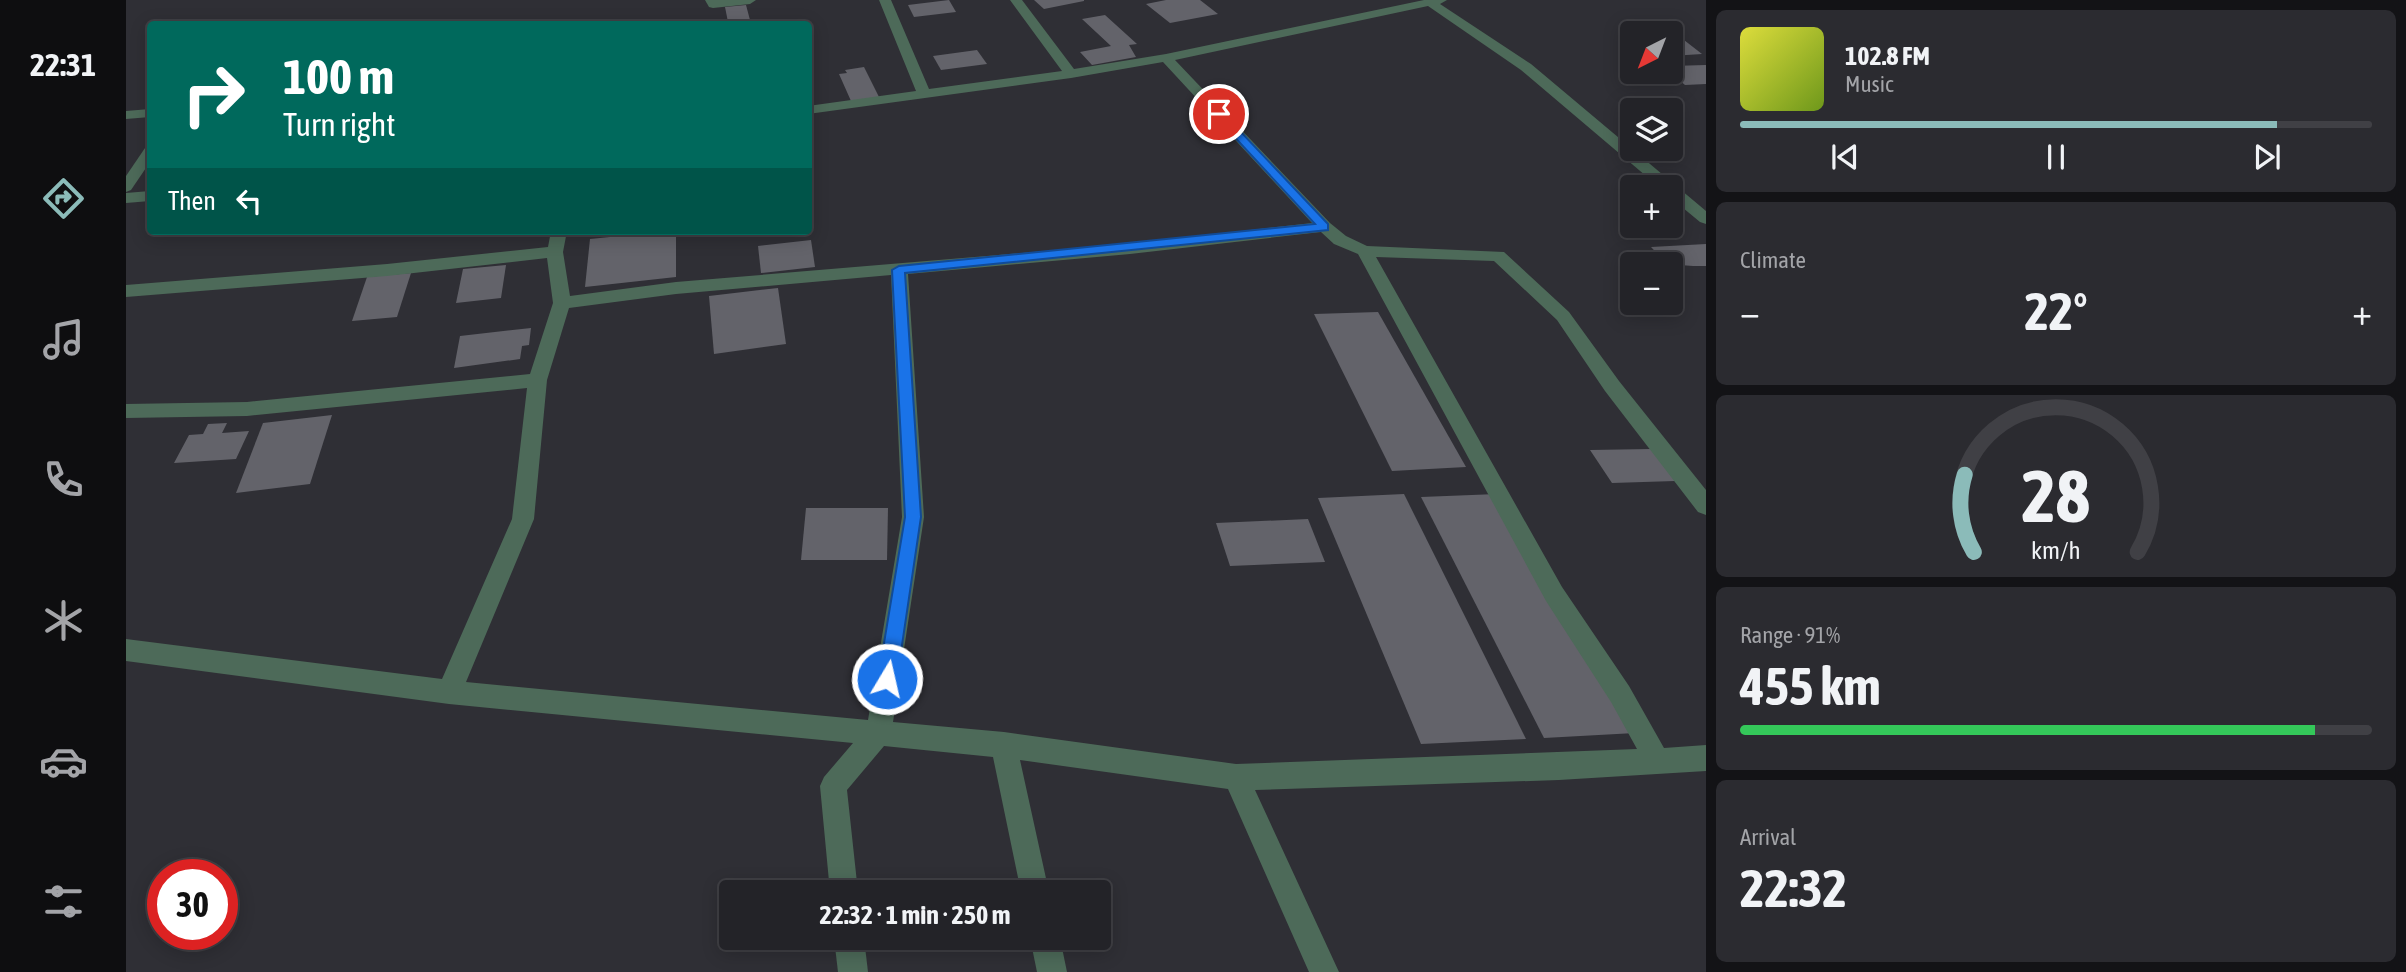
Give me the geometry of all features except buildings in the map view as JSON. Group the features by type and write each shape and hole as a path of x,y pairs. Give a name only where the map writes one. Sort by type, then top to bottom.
{"street":[{"path":"711,0 713,4 750,0"},
{"path":"885,0 924,95"},
{"path":"1016,0 1071,74"},
{"path":"812,109 1071,74 1166,58 1436,1 1525,67 1653,175"},
{"path":"1166,58 1324,227 1340,240 1364,251 1498,256 1563,316 1612,386 1706,506"},
{"path":"126,115 147,113"},
{"path":"126,187 147,156"},
{"path":"126,198 147,195"},
{"path":"1683,200 1706,219"},
{"path":"562,303 676,288 899,270 1324,227"},
{"path":"449,692 523,519 537,380 562,303 555,252 558,235"},
{"path":"1364,251 1555,594 1620,694 1657,761"},
{"path":"126,290 387,270 555,252"},
{"path":"843,880 833,786 879,733 913,517 899,270"},
{"path":"126,411 247,409 537,380"},
{"path":"126,650 449,692 1004,745 1236,777 1559,767 1706,758"},
{"path":"1004,745 1032,880"},
{"path":"1236,777 1324,972"},
{"path":"850,950 853,972"},
{"path":"1047,950 1052,972"}],"route":[{"path":"887,679 913,517 899,270 1324,227 1219,114"}]}
